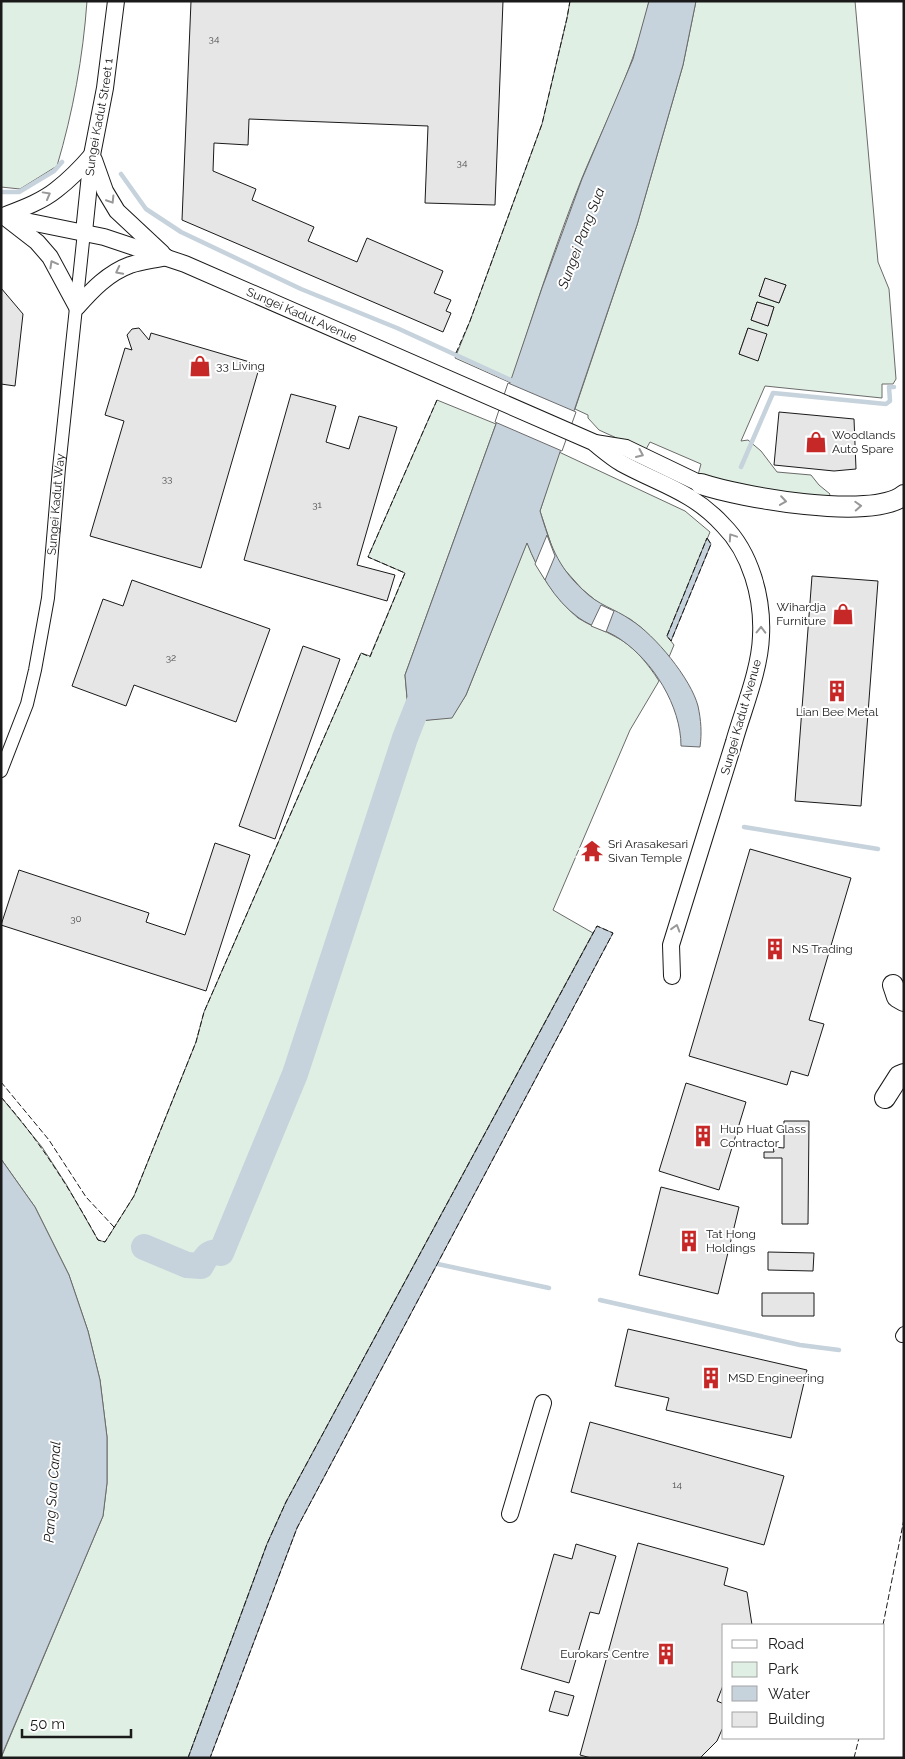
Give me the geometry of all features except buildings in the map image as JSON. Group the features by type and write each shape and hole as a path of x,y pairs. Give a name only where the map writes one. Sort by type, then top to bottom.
{"main road":[{"path":"701,484 744,495 810,505 852,507 872,505 889,503 904,495"},
{"path":"885,1098 899,1076 904,1074"}],"street":[{"name":"Sungei Kadut Street 1","path":"84,232 92,155 105,88 116,1"},
{"path":"2,216 29,205 54,191 79,170 92,155 105,191 117,211 166,257"},
{"path":"2,216 37,242 50,256 77,306 99,283 112,274 130,266 166,257"},
{"name":"Sungei Kadut Avenue","path":"2,216 84,232 186,264 578,436 593,442 626,448 670,467 701,484"},
{"name":"Sungei Kadut Way","path":"1,771 26,704 35,670 48,598 59,468 84,232"},
{"name":"Sungei Kadut Avenue","path":"593,442 620,462 691,497 714,515 725,526 743,554 754,580 759,599 761,618 759,658 671,944 672,976"},
{"path":"510,1514 543,1403"}],"green space":[{"path":"1,1 87,1 83,43 76,84 57,166 20,189 1,187"},
{"path":"570,1 649,1 636,47 620,91 582,178 563,229 511,383 455,358 542,124"},
{"path":"696,1 855,1 878,262 889,289 896,379 893,384 882,384 882,398 765,386 741,441 748,440 761,451 777,472 811,475 830,494 827,500 780,495 698,475 701,464 650,442 645,451 599,430 588,418 588,415 575,409 637,225 683,65","holes":["765,279 786,285 779,303 759,296","757,302 774,307 768,326 751,320","748,328 758,360 739,354"]},
{"path":"437,400 496,424 405,675 408,709 401,736 409,739 418,721 452,717 466,695 527,542 536,563 561,602 578,618 629,645 659,681 630,730 553,910 593,933 286,1502 267,1544 188,1758 1,1758 103,1516 107,1483 107,1437 100,1380 88,1331 69,1275 35,1207 1,1159 1,1097 42,1147 98,1240 105,1242 134,1196 196,1042 204,1012 361,653 370,656 405,573 368,557"},
{"path":"559,452 685,511 710,532 667,636 674,645 669,657 643,629 630,619 601,605 582,589 555,556 540,511"}],"water":[{"name":"Sungei Pang Sua","path":"649,1 696,1 683,65 637,225 540,511 556,554 574,581 595,600 625,616 651,636 680,671 688,683 698,706 701,726 700,747 681,746 676,715 663,686 654,672 632,648 620,639 579,618 562,603 554,594 536,564 527,543 466,695 452,718 419,721 409,740 401,736 408,709 405,675 582,179 633,59"},
{"path":"707,538 711,544 671,641 667,636"},
{"path":"597,926 613,933 297,1528 210,1758 188,1758 267,1544 286,1502"},
{"name":"Pang Sua Canal","path":"1,1159 35,1207 69,1275 88,1331 100,1380 107,1437 107,1483 103,1516 1,1757"}],"pier":[{"path":"508,383 576,412 562,451 495,422"},
{"path":"547,535 555,556 545,580 535,564"},
{"path":"601,605 614,611 606,632 591,626"}],"waterway":[{"path":"1,192 19,192 54,171 62,162"},
{"path":"121,174 146,209 181,232 301,289 397,328 515,382"},
{"path":"741,467 773,393 886,404 890,401 889,387 894,387"},
{"path":"144,1247 187,1265 201,1266 208,1255 221,1253 295,1074 405,738 418,705"},
{"path":"744,827 878,849"},
{"path":"433,1263 549,1288"},
{"path":"600,1300 800,1345 839,1350"}],"fence":[{"path":"456,353 470,321 542,124 570,1"},
{"path":"1,1097 54,1166 98,1240 105,1242 134,1196 196,1042 204,1012 361,653 370,657 405,573 368,557 437,400"},
{"path":"707,538 711,544 671,641 667,636 707,538"},
{"path":"188,1758 267,1544 286,1502 597,926 613,933 297,1528 210,1758"},
{"path":"1,1082 49,1140 86,1197 114,1227"},
{"path":"883,1624 904,1519"},
{"path":"854,1758 859,1739"}],"place":[{"name":"33 Living","path":"200,366"},
{"name":"Woodlands Auto Spare","path":"816,442"},
{"name":"Wihardja Furniture","path":"843,614"},
{"name":"Lian Bee Metal","path":"837,691"},
{"name":"Sri Arasakesari Sivan Temple","path":"592,851"},
{"name":"NS Trading","path":"775,949"},
{"name":"Hup Huat Glass Contractor","path":"703,1136"},
{"name":"Tat Hong Holdings","path":"689,1241"},
{"name":"MSD Engineering","path":"711,1378"},
{"name":"Eurokars Centre","path":"666,1654"}]}
